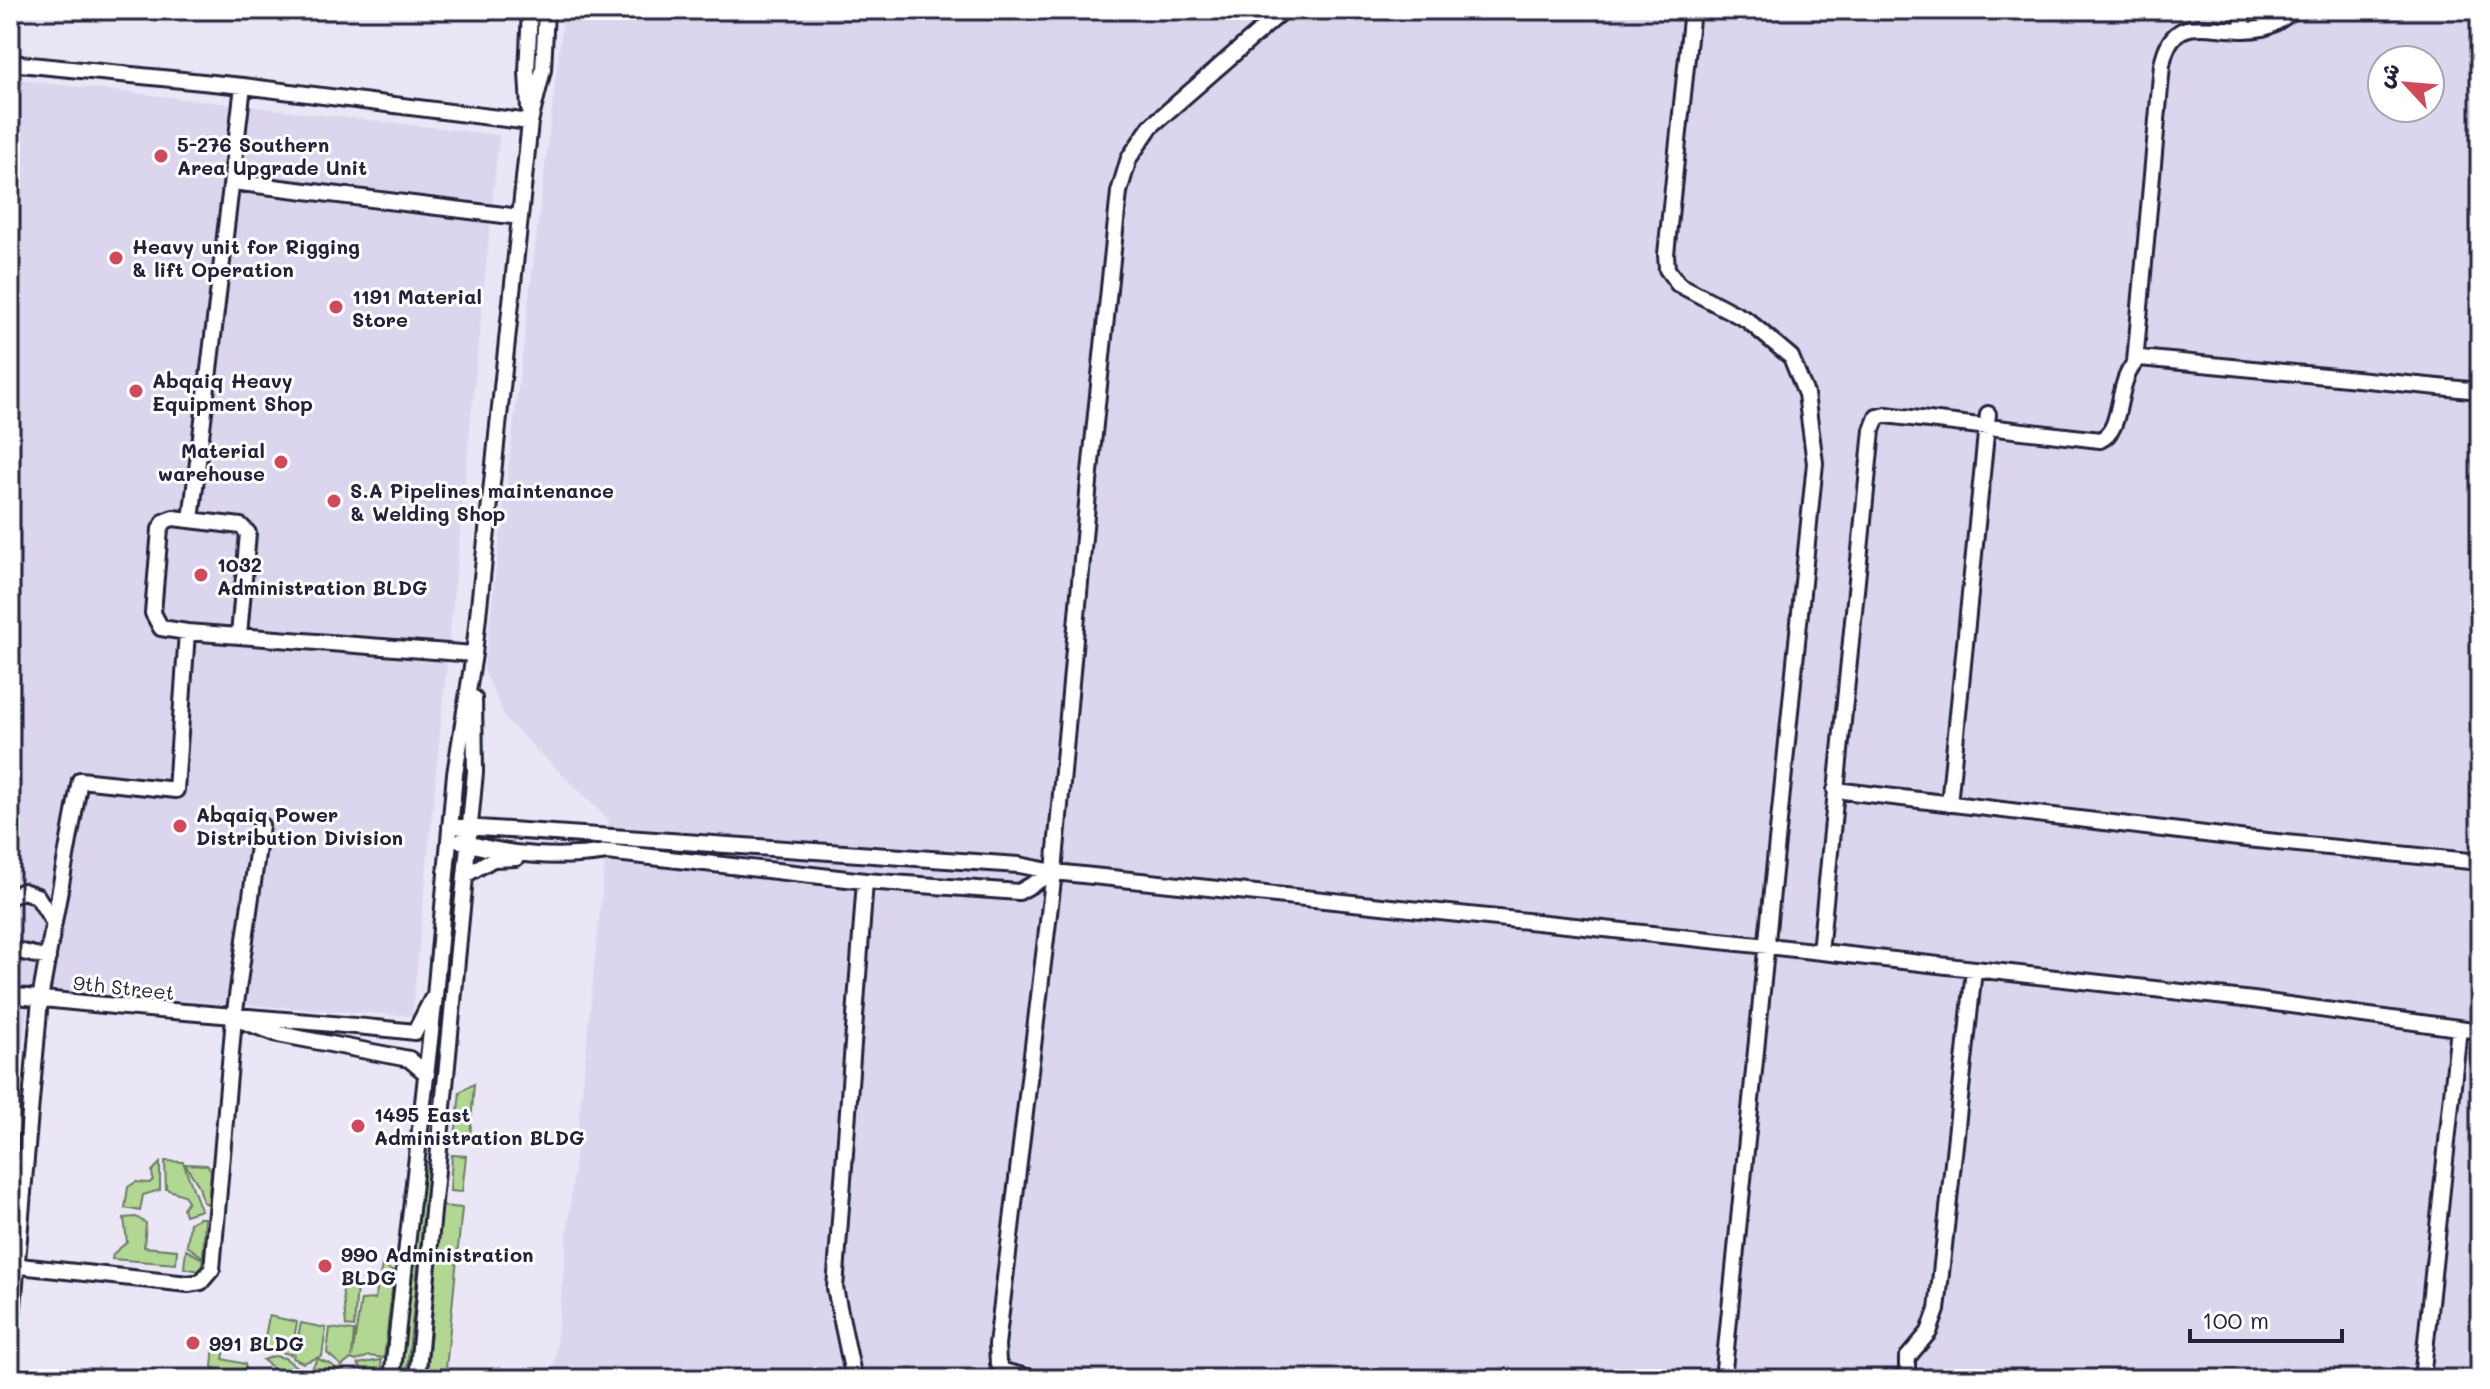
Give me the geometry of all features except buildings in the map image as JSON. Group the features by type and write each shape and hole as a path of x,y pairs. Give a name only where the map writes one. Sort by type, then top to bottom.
{"street":[{"path":"530,10 527,72 530,122"},
{"path":"392,1379 530,122 543,70 546,10"},
{"path":"1035,1379 1003,1371 998,1363 997,1345 1054,872 1119,192 1137,143 1151,126 1284,10"},
{"path":"1692,10 1666,254 1667,269 1678,284 1766,332 1791,357 1806,394 1815,463 1723,1379"},
{"path":"2242,29 2244,10"},
{"path":"1820,952 1873,424 1886,415 1988,421 2100,440 2106,437 2116,419 2125,374 2135,362 2166,48 2175,33 2185,28 2263,28 2295,10"},
{"path":"10,63 243,86 530,122"},
{"path":"191,520 243,86"},
{"path":"232,182 520,217"},
{"path":"2135,362 2153,358 2480,391"},
{"path":"1949,804 1988,421"},
{"path":"239,635 248,533 241,526 173,518 165,521 160,529 153,613 161,628 187,632 474,654"},
{"path":"10,1338 13,1265 40,999 80,780 176,790 187,632"},
{"path":"417,1379 475,772 474,654"},
{"path":"1835,790 2480,862"},
{"path":"13,1265 188,1284 201,1282 212,1269 234,1018 261,825"},
{"path":"450,832 469,828 1019,865 1054,872 2253,1000 2480,1031"},
{"path":"450,832 468,844 578,856"},
{"path":"465,875 493,859 607,852 865,881 1019,892 1054,872"},
{"path":"854,1379 835,1288 865,881"},
{"path":"10,897 23,891 37,896 54,923"},
{"path":"10,949 48,958"},
{"path":"1907,1379 1907,1358 1929,1332 1937,1310 1974,970"},
{"name":"9th Street","path":"10,995 234,1018"},
{"path":"234,1018 281,1017 415,1032 435,996"},
{"path":"234,1018 278,1034 409,1059 427,1074"},
{"path":"2422,1379 2459,1028"},
{"path":"10,1143 27,1145"}],"shaded area":[{"path":"564,10 2480,10 2480,1379 553,1379 609,820 506,720 484,669"},
{"path":"10,79 499,135 412,1016 98,995 30,986 10,1151"}],"green space":[{"path":"474,1084 470,1138 455,1138 460,1092"},
{"path":"452,1155 466,1156 462,1192 450,1191"},
{"path":"165,1161 183,1162 201,1210 185,1215 183,1208 188,1201 184,1195 166,1189"},
{"path":"424,1162 429,1162 406,1379 396,1379"},
{"path":"160,1163 160,1190 143,1195 140,1211 125,1208 128,1187 136,1182 149,1183 153,1180 152,1171"},
{"path":"185,1164 207,1165 211,1170 208,1204 203,1202 199,1186"},
{"path":"441,1206 462,1208 445,1379 427,1379"},
{"path":"136,1217 146,1223 144,1247 177,1250 176,1264 112,1259 113,1254 127,1242 124,1218"},
{"path":"205,1218 203,1257 187,1246 190,1223"},
{"path":"186,1250 203,1259 200,1271 184,1268"},
{"path":"382,1265 394,1272 384,1358 369,1356 356,1361 351,1359 342,1366 327,1353 330,1328 354,1331 352,1357 361,1300 375,1299"},
{"path":"357,1284 354,1327 346,1326 342,1285"},
{"path":"269,1316 297,1322 291,1355 273,1349 262,1353"},
{"path":"301,1323 326,1328 322,1356 303,1363 293,1358"},
{"path":"214,1345 226,1346 223,1359 245,1364 248,1379 214,1379 218,1370 212,1367"},
{"path":"274,1356 285,1358 312,1379 259,1379 272,1374 272,1367 263,1360"},
{"path":"318,1359 331,1364 349,1379 321,1379 313,1366"},
{"path":"381,1360 383,1379 363,1379 364,1372 358,1364"}],"place":[{"name":"5-276 Southern Area Upgrade Unit","path":"161,156"},
{"name":"Heavy unit for Rigging & lift Operation","path":"116,258"},
{"name":"1191 Material Store","path":"336,307"},
{"name":"Abqaiq Heavy Equipment Shop","path":"136,391"},
{"name":"Material warehouse","path":"281,462"},
{"name":"S.A Pipelines maintenance & Welding Shop","path":"334,501"},
{"name":"1032 Administration BLDG","path":"201,575"},
{"name":"Abqaiq Power Distribution Division","path":"180,826"},
{"name":"1495 East Administration BLDG","path":"358,1126"},
{"name":"990 Administration BLDG","path":"325,1266"},
{"name":"991 BLDG","path":"193,1343"}]}
